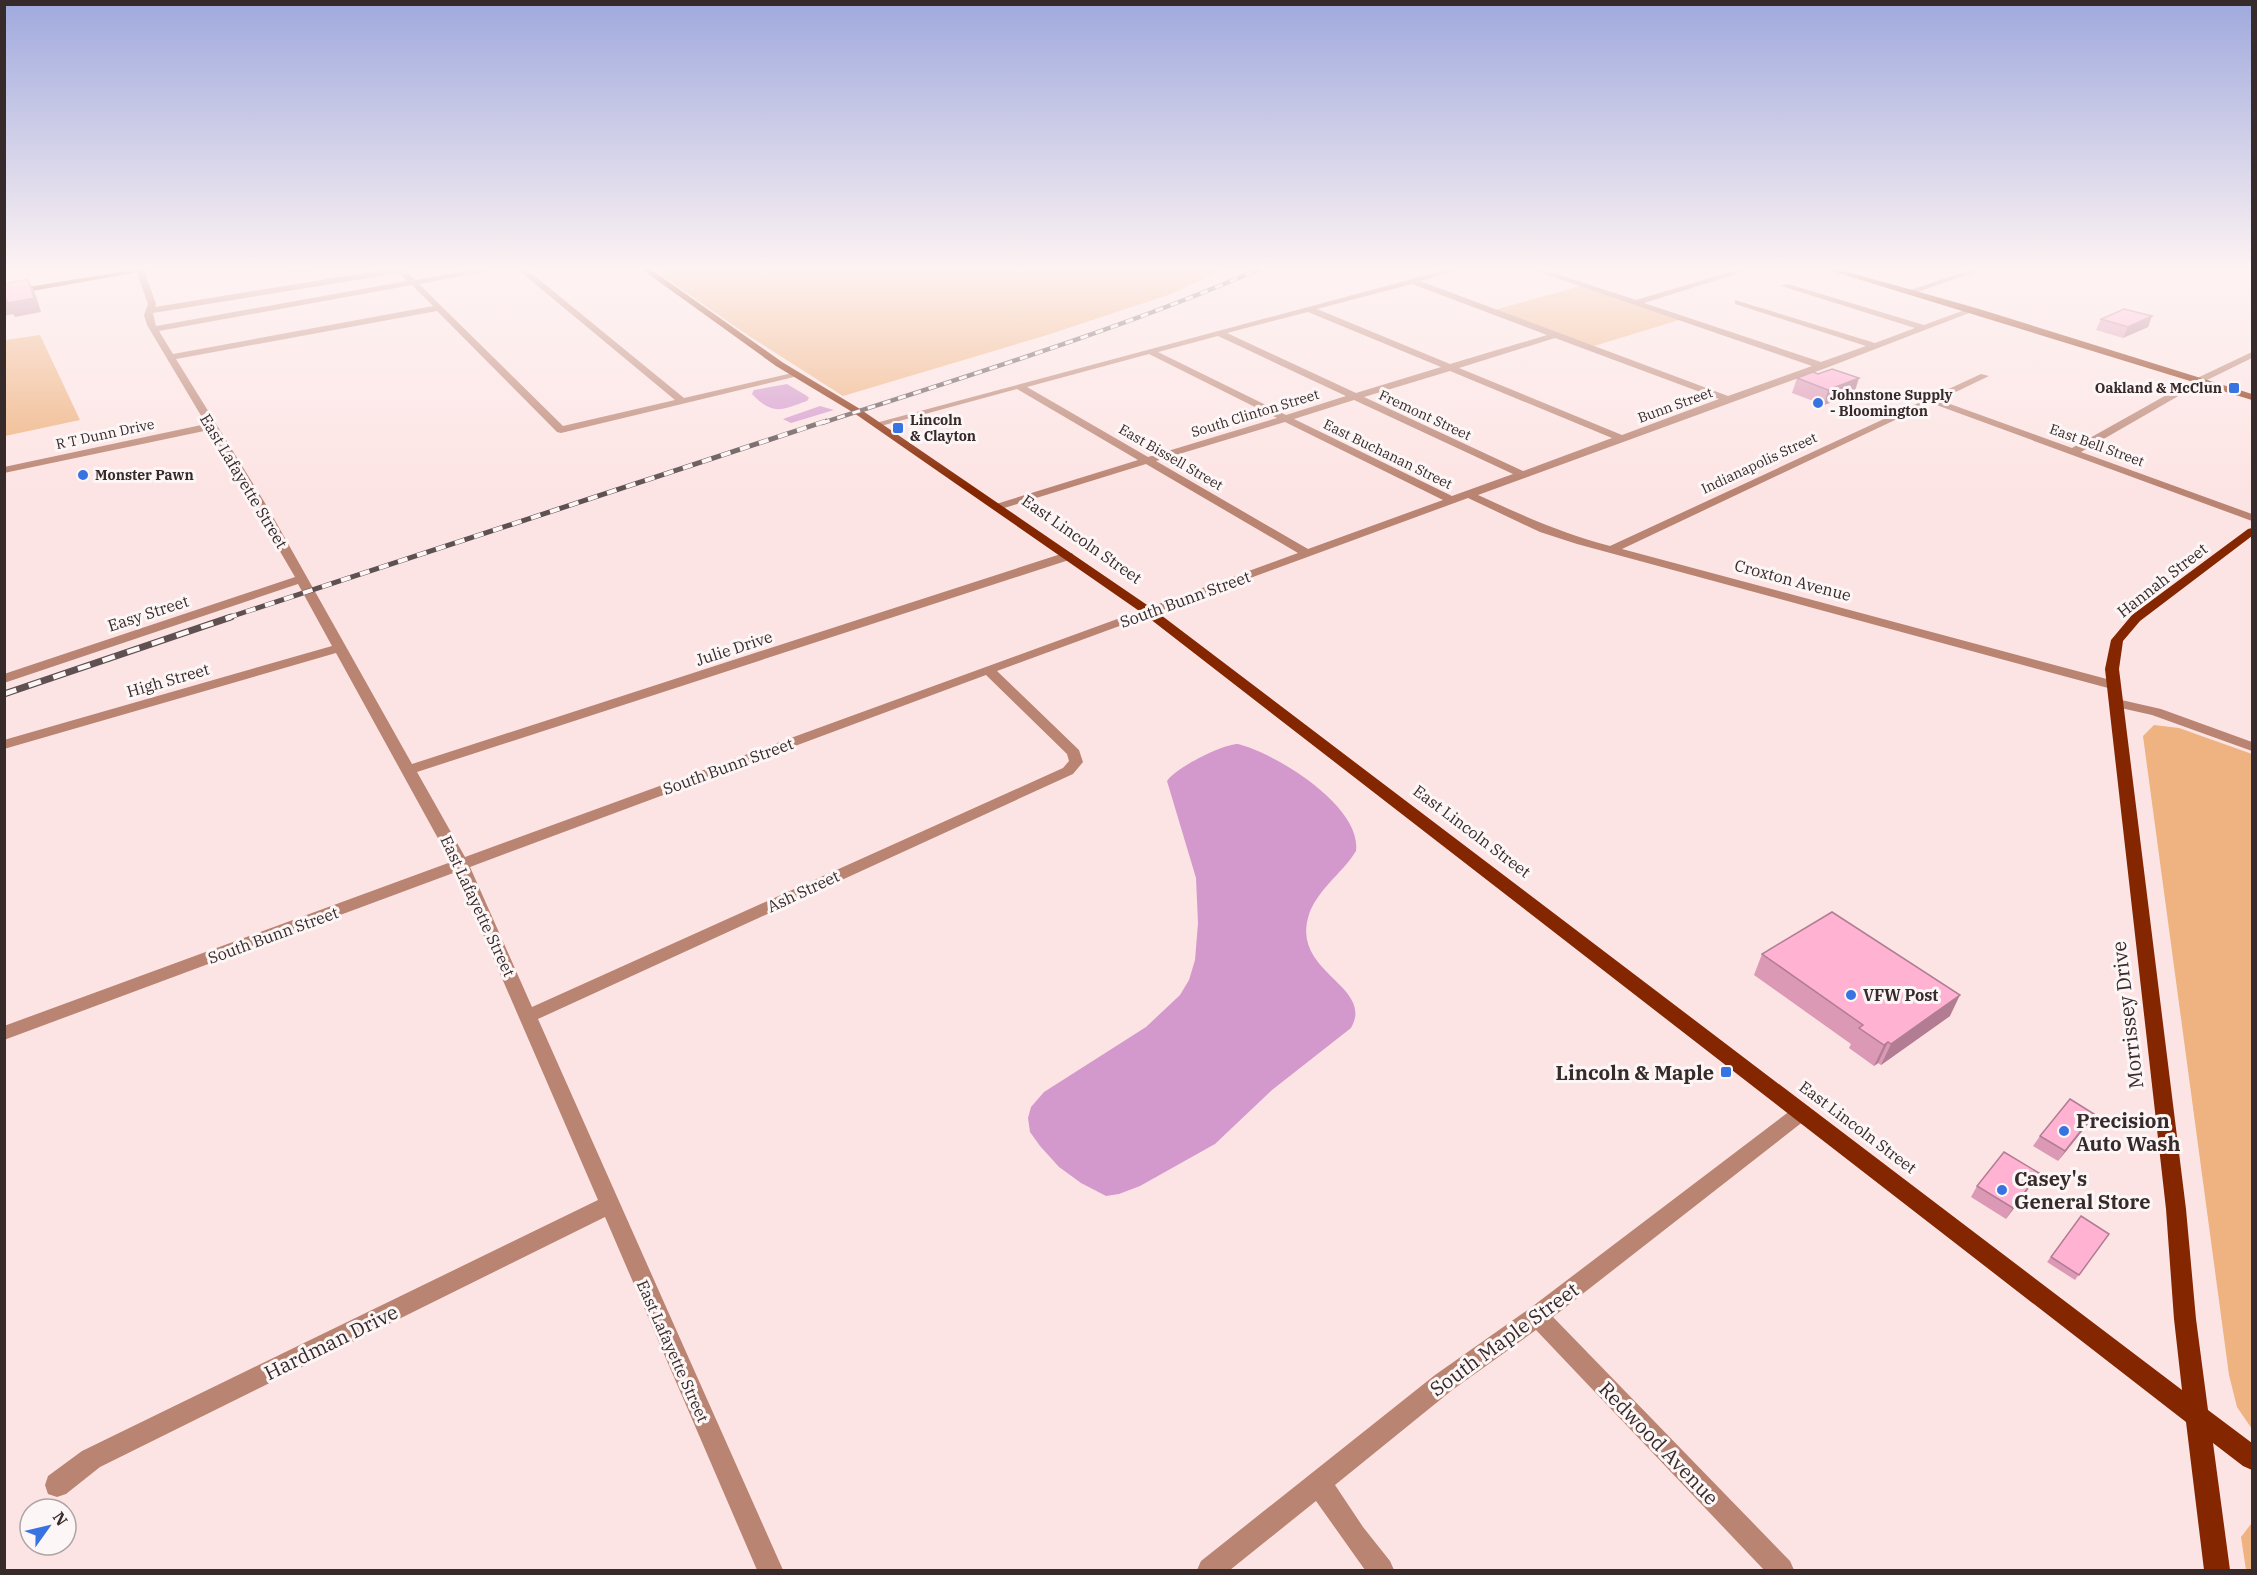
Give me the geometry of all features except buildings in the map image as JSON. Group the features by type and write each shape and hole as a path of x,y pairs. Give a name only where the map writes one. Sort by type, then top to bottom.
{"main road":[{"name":"East Lincoln Street","path":"749,342 797,375 877,424 1149,612 2253,1458"},
{"path":"2073,342 2253,397"},
{"name":"Hannah Street","path":"2115,694 2112,669 2117,640 2122,633 2136,618 2253,531"},
{"name":"Morrissey Drive","path":"2115,694 2217,1570"}],"street":[{"name":"East Lafayette Street","path":"160,342 302,579 461,865 608,1205 770,1570"},
{"path":"169,358 257,342"},
{"path":"471,342 561,430 797,375"},
{"path":"609,342 683,402"},
{"path":"877,424 1186,342"},
{"name":"Fremont Street","path":"1237,342 1523,475"},
{"path":"1388,342 1623,439"},
{"name":"South Clinton Street","path":"997,507 1534,342"},
{"path":"1572,342 1730,400"},
{"path":"1750,342 1823,366"},
{"path":"1862,342 1876,346"},
{"name":"Bunn Street","path":"1453,501 1888,342"},
{"name":"East Buchanan Street","path":"1150,351 1453,501"},
{"path":"2073,452 2198,381 2253,355"},
{"name":"Indianapolis Street","path":"1614,549 1984,376"},
{"name":"East Bissell Street","path":"1018,386 1308,554"},
{"name":"East Bell Street","path":"1931,400 2253,518"},
{"name":"R T Dunn Drive","path":"4,471 212,426"},
{"name":"Croxton Avenue","path":"1469,495 1553,533 2115,694 2156,712 2253,747"},
{"name":"South Bunn Street","path":"4,1034 988,670 1453,501"},
{"name":"Julie Drive","path":"409,770 1068,556"},
{"name":"Easy Street","path":"4,679 302,579"},
{"name":"High Street","path":"4,745 340,648"},
{"name":"Ash Street","path":"528,1016 1068,771 1076,762 1074,753 988,670"},
{"name":"South Maple Street","path":"1210,1570 1443,1383 1537,1316 1802,1112"},
{"name":"Hardman Drive","path":"57,1485 91,1459 608,1205"},
{"name":"Redwood Avenue","path":"1537,1316 1781,1570"},
{"path":"1318,1482 1354,1536 1381,1570"}],"shaded area":[{"path":"5,342 43,342 80,420 5,436"},
{"path":"758,342 1026,342 843,396"},
{"path":"1582,342 1609,342 1594,346"},
{"path":"787,384 807,396 809,398 807,401 778,409 766,406 752,394 754,390"},
{"path":"820,406 834,410 791,423 783,419"},
{"path":"2154,725 2179,728 2252,754 2252,1429 2237,1407 2229,1375 2143,736"},
{"path":"1238,744 1273,758 1313,784 1345,817 1354,834 1356,851 1316,899 1308,918 1307,937 1312,952 1321,966 1344,989 1352,1001 1355,1013 1351,1028 1272,1090 1215,1144 1140,1186 1106,1196 1081,1183 1059,1167 1040,1146 1030,1132 1028,1118 1031,1107 1044,1092 1146,1027 1180,995 1189,980 1195,960 1198,923 1196,878 1167,781 1179,770 1200,758"},
{"path":"2251,1524 2252,1570 2246,1570 2241,1537"}],"railway":[{"path":"822,423 1071,342"},
{"path":"227,618 826,421"},
{"path":"4,694 231,617"}],"place":[{"name":"Oakland & McClun","path":"2234,388"},
{"name":"Johnstone Supply - Bloomington","path":"1818,403"},
{"name":"Lincoln & Clayton","path":"898,428"},
{"name":"Monster Pawn","path":"83,475"},
{"name":"VFW Post","path":"1851,995"},
{"name":"Lincoln & Maple","path":"1726,1072"},
{"name":"Precision Auto Wash","path":"2064,1131"},
{"name":"Casey's General Store","path":"2002,1190"}]}
